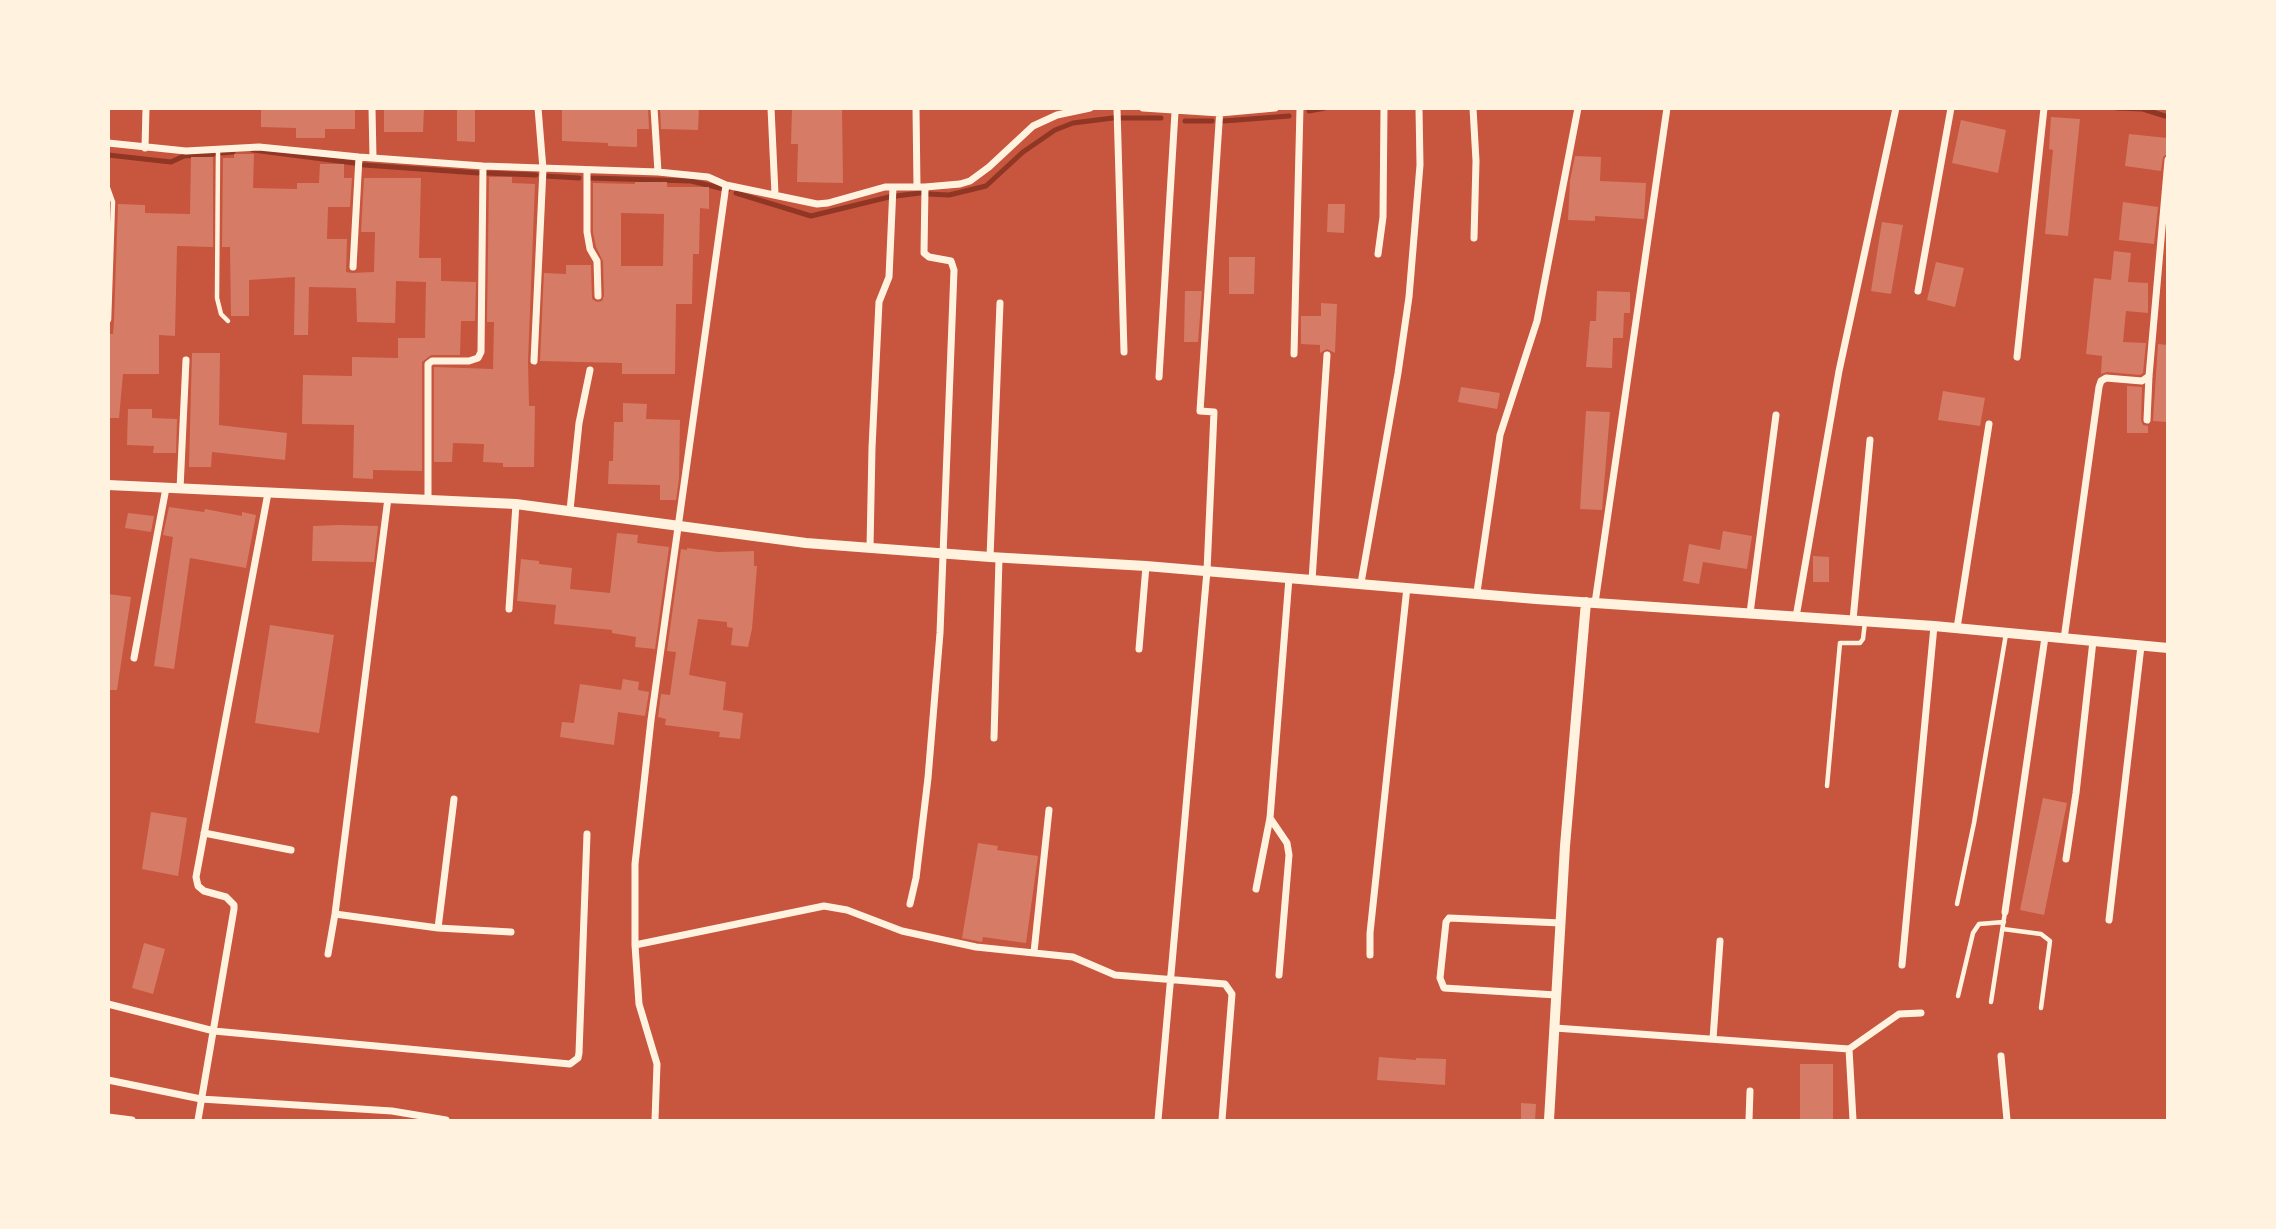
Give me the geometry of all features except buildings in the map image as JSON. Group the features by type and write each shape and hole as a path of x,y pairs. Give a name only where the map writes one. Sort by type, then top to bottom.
{"street":[{"path":"145,148 146,108"},
{"path":"372,108 373,158"},
{"path":"534,361 543,169 538,108"},
{"path":"654,108 658,172"},
{"path":"771,108 775,194"},
{"path":"910,904 916,878 928,778 944,554 954,266 948,259 925,254 916,108"},
{"path":"108,143 186,151 259,147 359,158 483,166 658,172 708,177 726,186 817,204 893,187 948,186 970,181 1033,126 1057,115 1090,108"},
{"path":"1117,108 1124,352"},
{"path":"1143,108 1175,112 1275,108"},
{"path":"1294,354 1300,108"},
{"path":"1378,254 1383,217 1384,108"},
{"path":"1361,583 1409,297 1420,165 1419,108"},
{"path":"1473,108 1476,161 1474,238"},
{"path":"1477,592 1500,435 1537,321 1578,108"},
{"path":"1549,1121 1573,740 1590,602 1667,108"},
{"path":"1796,617 1849,322 1896,108"},
{"path":"1918,290 1951,108"},
{"path":"2017,358 2044,108"},
{"path":"1158,1121 1207,571 1214,412 1200,411 1220,111"},
{"path":"1159,377 1175,112"},
{"path":"353,267 359,158"},
{"path":"2147,420 2168,160"},
{"path":"428,499 428,364 432,360 468,361 478,358 481,352 483,166"},
{"path":"587,170 587,232 590,249 597,261 597,296"},
{"path":"655,1121 657,1063 639,1004 635,945 635,864 651,720 726,186"},
{"path":"870,547 879,302 889,278 893,187"},
{"path":"995,738 994,557 1000,303"},
{"path":"1312,580 1328,355"},
{"path":"180,489 186,360"},
{"path":"570,510 579,423 590,370"},
{"path":"2064,639 2099,387 2106,379 2142,381 2149,376"},
{"path":"1750,613 1776,415"},
{"path":"1957,628 1989,424"},
{"path":"1853,620 1870,440"},
{"path":"108,485 516,504 773,540 1934,626 2168,648"},
{"path":"134,658 166,488"},
{"path":"198,1121 234,905 226,897 204,891 197,883 197,869 268,493"},
{"path":"328,954 388,498"},
{"path":"509,609 516,504"},
{"path":"1139,649 1146,566"},
{"path":"1256,889 1270,818 1289,578"},
{"path":"1370,955 1370,933 1408,586"},
{"path":"1902,965 1934,626"},
{"path":"2005,912 2045,637"},
{"path":"2066,859 2093,641"},
{"path":"2109,920 2141,646"},
{"path":"438,928 454,799"},
{"path":"1034,952 1049,810"},
{"path":"1270,818 1287,843 1289,855 1279,975"},
{"path":"204,832 291,850"},
{"path":"108,1004 214,1031 562,1064 574,1062 579,1053 587,834"},
{"path":"635,945 824,906 847,910 902,932 975,947 1073,957 1115,975 1225,984 1232,993 1222,1121"},
{"path":"335,914 438,928 511,932"},
{"path":"1556,995 1444,988 1440,978 1446,922 1450,918 1561,923"},
{"path":"1713,1039 1720,942"},
{"path":"1555,1028 1849,1049 1899,1014 1921,1013"},
{"path":"1849,1049 1853,1121"},
{"path":"2001,1056 2007,1121"},
{"path":"108,1080 201,1099 393,1111 446,1121"},
{"path":"1749,1121 1750,1091"},
{"path":"108,1117 132,1121"}],"lane":[{"path":"218,148 217,298 221,314 228,321"},
{"path":"108,188 113,202 109,320"},
{"path":"1827,786 1840,643 1860,643 1865,621"},
{"path":"1957,904 1974,823 2006,633"},
{"path":"1991,1003 2005,912"},
{"path":"1958,996 1973,933 1979,924 2003,926 2041,934 2050,942 2041,1008"}],"waterway":[{"path":"1309,111 1325,108"},
{"path":"2117,108 2143,109 2165,116"},
{"path":"1224,121 1289,116"},
{"path":"929,194 949,195 986,186 1023,152 1055,130 1073,123 1113,118"},
{"path":"1121,118 1161,118"},
{"path":"1185,121 1212,121"},
{"path":"253,150 354,163"},
{"path":"222,153 233,152"},
{"path":"108,155 171,162 184,156 214,154"},
{"path":"364,165 478,173"},
{"path":"486,173 536,175"},
{"path":"545,176 579,178"},
{"path":"590,178 691,181 728,190"},
{"path":"736,193 811,216 889,197"},
{"path":"896,196 920,193"}]}
